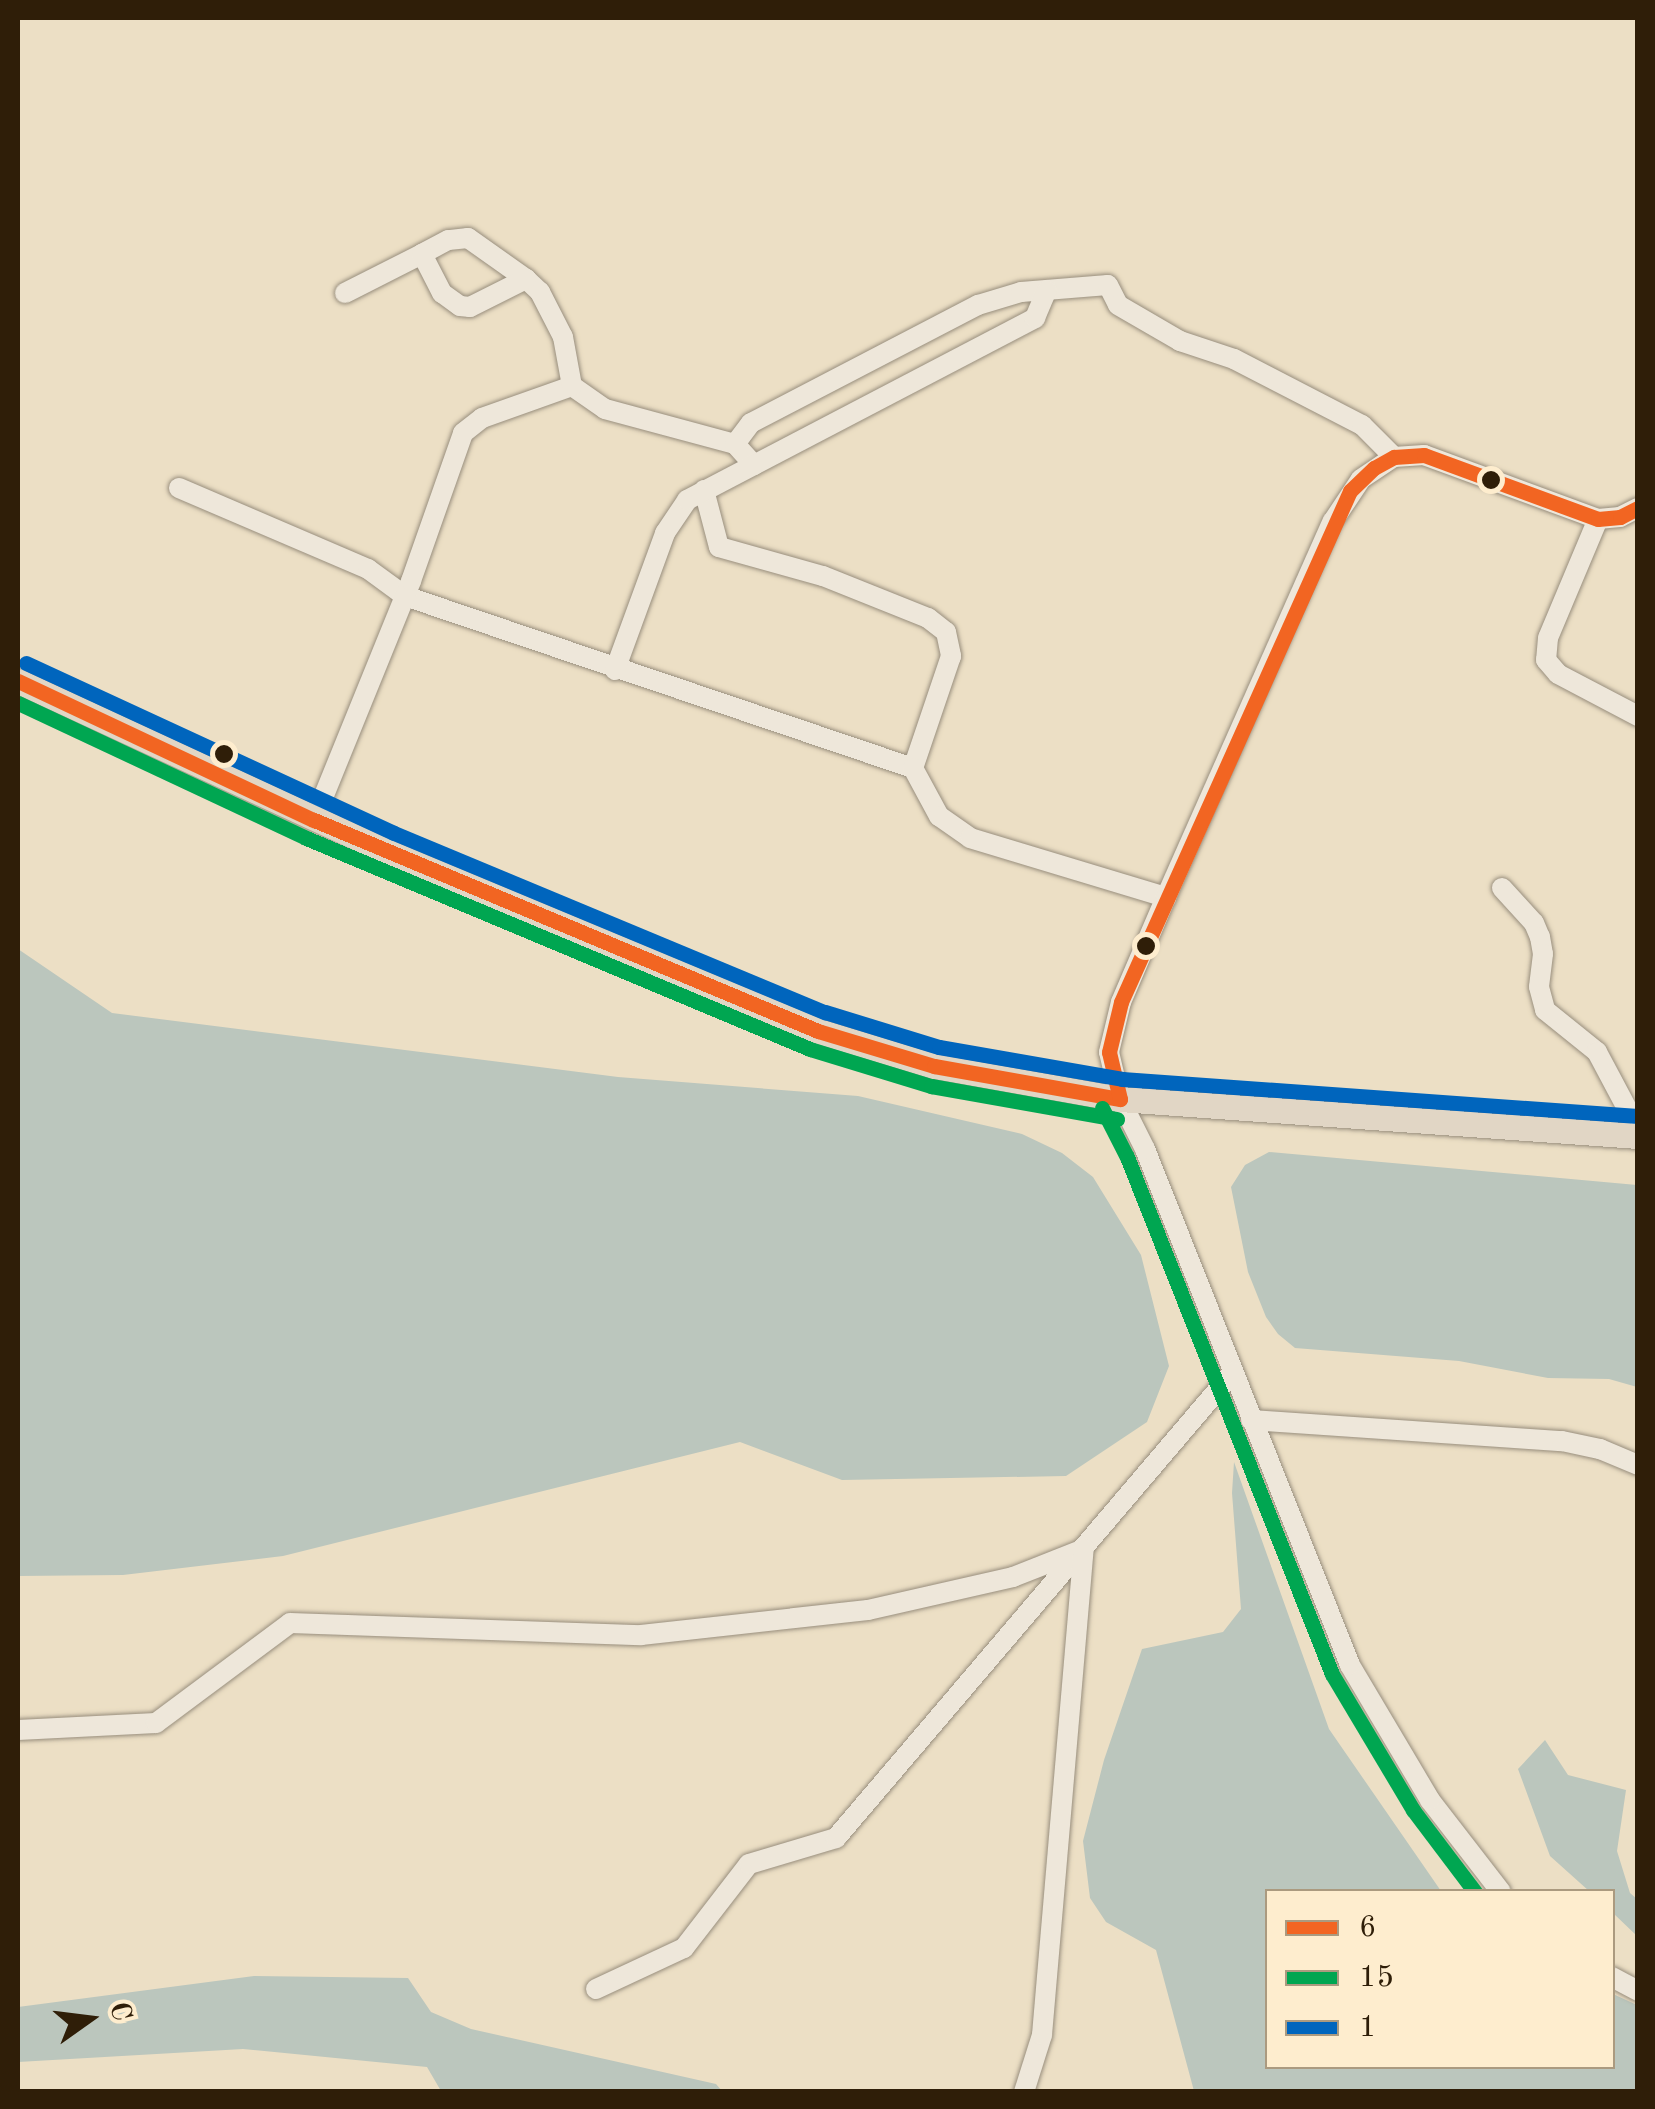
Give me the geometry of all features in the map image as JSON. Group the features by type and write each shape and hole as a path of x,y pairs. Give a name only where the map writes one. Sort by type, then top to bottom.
{"main road":[{"path":"18,681 314,820 818,1031 934,1066 1120,1099 1638,1133"}],"street":[{"path":"345,294 448,240 468,238 540,292 563,337 572,386 605,408 736,444 754,465"},
{"path":"422,254 442,292 460,306 470,307 526,279"},
{"path":"736,444 751,423 766,414 978,306 1021,292 1108,285 1118,305 1180,341 1234,358 1362,426 1394,457"},
{"path":"616,670 674,512 704,490 1034,318 1047,290"},
{"path":"314,820 405,596 463,432 482,418 572,386"},
{"path":"1499,1889 1430,1800 1358,1681 1307,1566 1233,1372 1120,1099 1109,1052 1112,1034 1166,897 1333,521 1361,479 1394,457 1424,455 1447,460 1598,519 1632,517"},
{"path":"179,488 368,569 405,596 913,768 939,816 970,838 1166,897"},
{"path":"704,490 719,547 823,576 928,618 946,632 951,656 913,768"},
{"path":"1598,519 1548,638 1546,660 1558,674 1638,716"},
{"path":"1502,888 1534,923 1540,937 1543,954 1539,988 1545,1010 1597,1052 1638,1133"},
{"path":"596,1989 684,1948 749,1864 836,1838 1233,1372"},
{"path":"1251,1420 1562,1441 1600,1449 1638,1465"},
{"path":"18,1730 156,1722 290,1623 641,1635 868,1610 1013,1577 1084,1549"},
{"path":"1024,2092 1042,2034 1084,1549"},
{"path":"1615,1979 1638,1991"}],"shaded area":[{"path":"18,949 112,1013 618,1077 858,1096 1022,1134 1062,1153 1093,1177 1141,1255 1169,1366 1147,1422 1066,1476 842,1480 740,1442 283,1556 123,1575 18,1576"},
{"path":"1269,1152 1637,1185 1637,1387 1609,1379 1548,1378 1459,1361 1295,1348 1266,1317 1248,1272 1231,1187 1245,1165"},
{"path":"1234,1462 1329,1729 1440,1889 1265,1889 1265,2069 1615,2069 1615,1995 1637,2005 1637,2091 1194,2091 1156,1950 1106,1922 1090,1898 1083,1841 1104,1760 1142,1649 1223,1632 1241,1609 1232,1493"},
{"path":"1545,1740 1568,1775 1626,1790 1617,1851 1630,1893 1637,1899 1637,1936 1615,1915 1615,1889 1587,1889 1550,1856 1518,1769"},
{"path":"254,1976 408,1978 431,2012 471,2029 716,2084 722,2091 441,2091 427,2067 243,2049 18,2062 18,2007"}],"transit line":[{"name":"6","path":"1120,1099 1109,1052 1121,1002 1350,491 1374,468 1394,457 1424,455 1598,519 1620,517 1638,508"},
{"name":"1","path":"26,663 394,833 825,1012 939,1047 1122,1079 1638,1116"},
{"name":"6","path":"18,681 314,820 818,1031 934,1066 1120,1099"},
{"name":"15","path":"18,703 306,838 810,1049 931,1086 1117,1119"},
{"name":"15","path":"1102,1108 1127,1157 1332,1674 1413,1810 1473,1889"}]}
